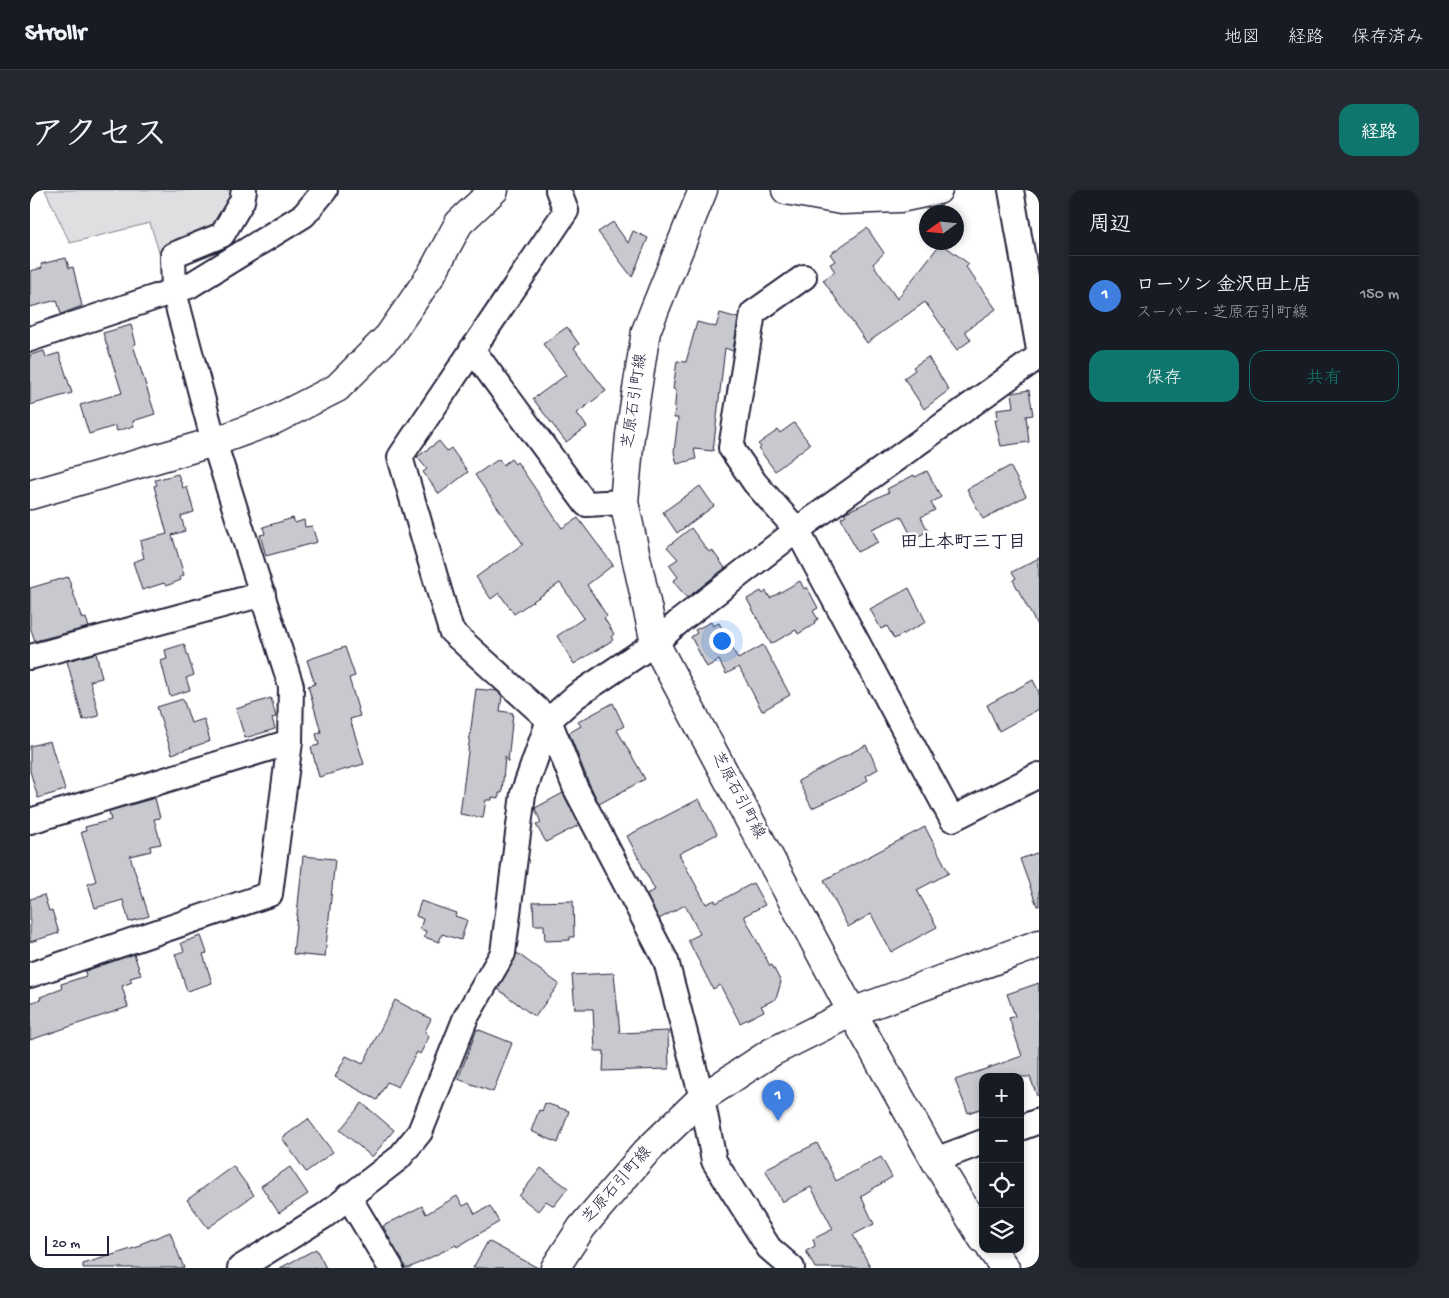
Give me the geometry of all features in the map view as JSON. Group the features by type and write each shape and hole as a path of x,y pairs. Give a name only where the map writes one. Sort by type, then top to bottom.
{"main road":[{"path":"30,495 214,442 274,420 337,388 389,336 431,275 459,223 494,190"},
{"name":"芝原石引町線","path":"555,1268 582,1227 639,1160 702,1098 772,1052 852,1012 655,643 624,502 630,435 646,331 703,190"},
{"path":"786,190 841,200 900,198 938,190"},
{"path":"979,1232 935,1160 852,1012 1039,944"},
{"path":"994,1253 1005,1268"}],"street":[{"path":"30,975 270,894 290,742 291,686 214,442 174,292 173,255 222,235 242,200 244,190"},
{"path":"30,339 189,286 304,215 325,190"},
{"path":"558,190 566,211 400,457 451,631 549,720 575,786 666,961 702,1098 714,1161 769,1248 792,1268"},
{"path":"1011,190 1039,350"},
{"path":"804,277 753,313 731,448 755,483 798,530 952,819 1039,775"},
{"path":"472,349 586,504 624,502"},
{"path":"240,1268 324,1216 399,1158 420,1132 466,1017 503,953 523,794 549,720 576,696 655,643 681,620 798,530 1039,356"},
{"path":"30,657 263,594"},
{"path":"30,821 290,742"},
{"path":"1024,1127 1039,1121"},
{"path":"935,1160 979,1144"},
{"path":"348,1196 391,1268"}],"shaded area":[{"path":"45,190 232,190 233,197 219,221 159,252 150,223 70,243"}],"building":[{"path":"613,222 628,243 633,231 648,238 632,277 598,232"},
{"path":"867,228 884,253 873,264 897,299 936,250 950,250 969,264 966,267 996,309 965,331 971,340 957,350 925,302 867,343 823,280 835,272 830,264 835,261 830,254"},
{"path":"66,258 69,268 73,267 82,306 61,314 57,300 30,307 30,271 42,268 41,264"},
{"path":"720,313 738,318 733,351 725,348 713,451 694,449 696,459 677,464 674,452 678,418 674,418 676,390 673,389 677,361 686,362 697,322 716,327"},
{"path":"131,325 136,344 133,345 155,414 133,421 134,426 117,431 115,426 89,434 80,405 122,393 103,333"},
{"path":"567,327 579,344 574,348 606,391 577,413 587,427 566,442 533,399 566,375 543,344"},
{"path":"44,351 46,357 59,353 72,393 30,405 30,355"},
{"path":"928,357 949,390 924,409 904,378 915,370 913,367"},
{"path":"1029,390 1033,415 1026,416 1029,442 1001,446 995,420 998,420 997,409 1014,407 1012,393"},
{"path":"794,423 810,444 775,471 759,449 761,447 758,444 778,430 780,433"},
{"path":"439,441 447,451 451,448 468,472 439,494 423,472 427,469 417,457"},
{"path":"499,459 503,465 511,459 515,464 517,462 562,528 578,518 613,565 587,585 607,616 604,618 614,634 611,637 613,640 574,664 557,636 584,618 560,583 514,614 499,593 491,599 476,577 523,544 475,475"},
{"path":"1010,466 1026,496 983,519 967,489"},
{"path":"927,471 941,497 931,503 935,510 921,517 928,531 913,539 901,516 872,529 878,542 857,552 841,518 846,515 844,513 889,492 887,489 914,475 915,477"},
{"path":"178,474 183,488 187,487 194,512 181,516 185,531 172,535 184,575 180,577 181,580 166,586 164,583 142,590 133,562 144,558 140,541 167,534 154,486 157,485 155,480"},
{"path":"700,486 714,506 677,533 663,512"},
{"path":"293,518 295,523 304,520 305,527 312,526 317,542 266,556 260,535 265,534 263,527"},
{"path":"691,528 709,552 712,550 725,568 687,598 673,581 678,577 669,565 678,559 667,547"},
{"path":"1039,558 1039,629 1013,580 1016,578 1012,572"},
{"path":"68,577 82,619 86,618 89,627 35,641 30,627 30,588"},
{"path":"800,581 804,589 807,587 818,608 813,611 818,619 814,622 815,624 798,634 796,630 771,644 747,599 761,591 763,594 766,591 770,598"},
{"path":"909,588 926,622 894,639 887,626 881,629 870,609"},
{"path":"711,622 713,626 719,623 738,659 763,645 790,695 762,711 739,667 726,674 719,660 707,667 691,637 697,633 695,630"},
{"path":"184,644 194,675 186,678 190,690 170,696 161,661 167,659 165,650"},
{"path":"345,647 355,676 349,678 360,716 350,719 364,764 319,777 311,747 319,745 316,734 321,732 308,686 315,684 307,660"},
{"path":"96,653 102,678 90,681 99,716 83,720 67,661"},
{"path":"1033,680 1039,692 1039,709 999,731 987,705"},
{"path":"476,689 497,691 502,696 500,711 513,713 508,762 505,756 502,793 499,793 499,798 492,797 492,800 486,800 483,818 460,814"},
{"path":"271,698 276,717 272,718 275,729 245,738 236,709"},
{"path":"183,699 191,723 204,719 210,741 172,754 157,707"},
{"path":"613,703 624,726 617,730 645,779 599,804 569,733 581,726 578,722"},
{"path":"50,741 65,790 38,798 30,771 30,746"},
{"path":"866,745 878,769 866,776 868,780 859,786 812,808 798,781"},
{"path":"563,793 579,825 546,842 536,825 541,823 535,808"},
{"path":"155,798 160,818 154,819 161,844 150,846 151,851 130,856 149,916 129,922 123,900 95,908 88,884 96,881 81,832 86,831 85,827 111,820 109,811"},
{"path":"699,799 717,834 679,854 706,904 715,900 716,903 753,883 765,905 744,916 770,966 772,965 781,982 776,999 761,1006 764,1011 740,1023 720,985 713,989 688,940 700,934 685,905 659,919 646,894 655,890 627,836"},
{"path":"925,827 949,873 917,890 937,927 891,952 871,914 848,927 824,880"},
{"path":"1039,852 1039,906 1037,906 1020,859"},
{"path":"303,856 335,859 325,957 293,954"},
{"path":"44,895 49,911 52,910 59,933 30,942 30,899"},
{"path":"421,901 456,913 455,916 467,920 461,940 442,934 439,942 424,937 426,931 420,929 423,919 416,916"},
{"path":"573,901 574,937 570,937 570,940 545,941 544,925 534,925 533,902"},
{"path":"201,936 207,953 203,954 212,983 187,991 175,954 184,951 181,943"},
{"path":"517,953 559,984 535,1017 498,989"},
{"path":"134,954 141,975 130,978 132,982 122,986 128,1007 30,1040 30,1003 62,989 61,984 86,976 85,971"},
{"path":"614,973 620,1033 668,1031 669,1069 603,1071 604,1051 595,1051 593,1009 575,1009 572,975"},
{"path":"1039,983 1039,1095 1037,1096 1030,1077 1024,1077 1024,1073 979,1073 979,1109 968,1113 955,1080 1022,1056 1009,1018 1015,1016 1007,994"},
{"path":"395,1000 431,1019 425,1031 429,1037 420,1054 417,1052 398,1087 387,1082 377,1100 335,1077 346,1056 363,1064"},
{"path":"477,1029 512,1043 493,1092 458,1079"},
{"path":"362,1103 394,1130 372,1157 340,1130"},
{"path":"545,1103 569,1111 558,1143 531,1131 539,1110 542,1111"},
{"path":"308,1119 333,1152 306,1172 282,1138"},
{"path":"817,1143 836,1181 881,1157 892,1177 861,1196 874,1224 853,1235 871,1268 815,1268 806,1251 815,1246 813,1239 833,1229 811,1187 782,1202 765,1169"},
{"path":"233,1166 254,1195 208,1228 187,1200"},
{"path":"290,1167 308,1194 279,1213 261,1186"},
{"path":"541,1168 568,1188 554,1206 546,1201 538,1211 519,1196"},
{"path":"457,1196 463,1206 469,1203 475,1214 490,1206 499,1222 457,1247 456,1245 409,1268 405,1268 383,1226 422,1206 426,1214"},
{"path":"170,1232 184,1268 83,1268 83,1264 141,1246 140,1244"},
{"path":"488,1241 538,1268 473,1268"},
{"path":"316,1249 326,1268 280,1268"}],"place":[{"name":"ローソン 金沢田上店","path":"778,1121"}],"district":[{"name":"田上本町三丁目","path":"963,543"}]}
